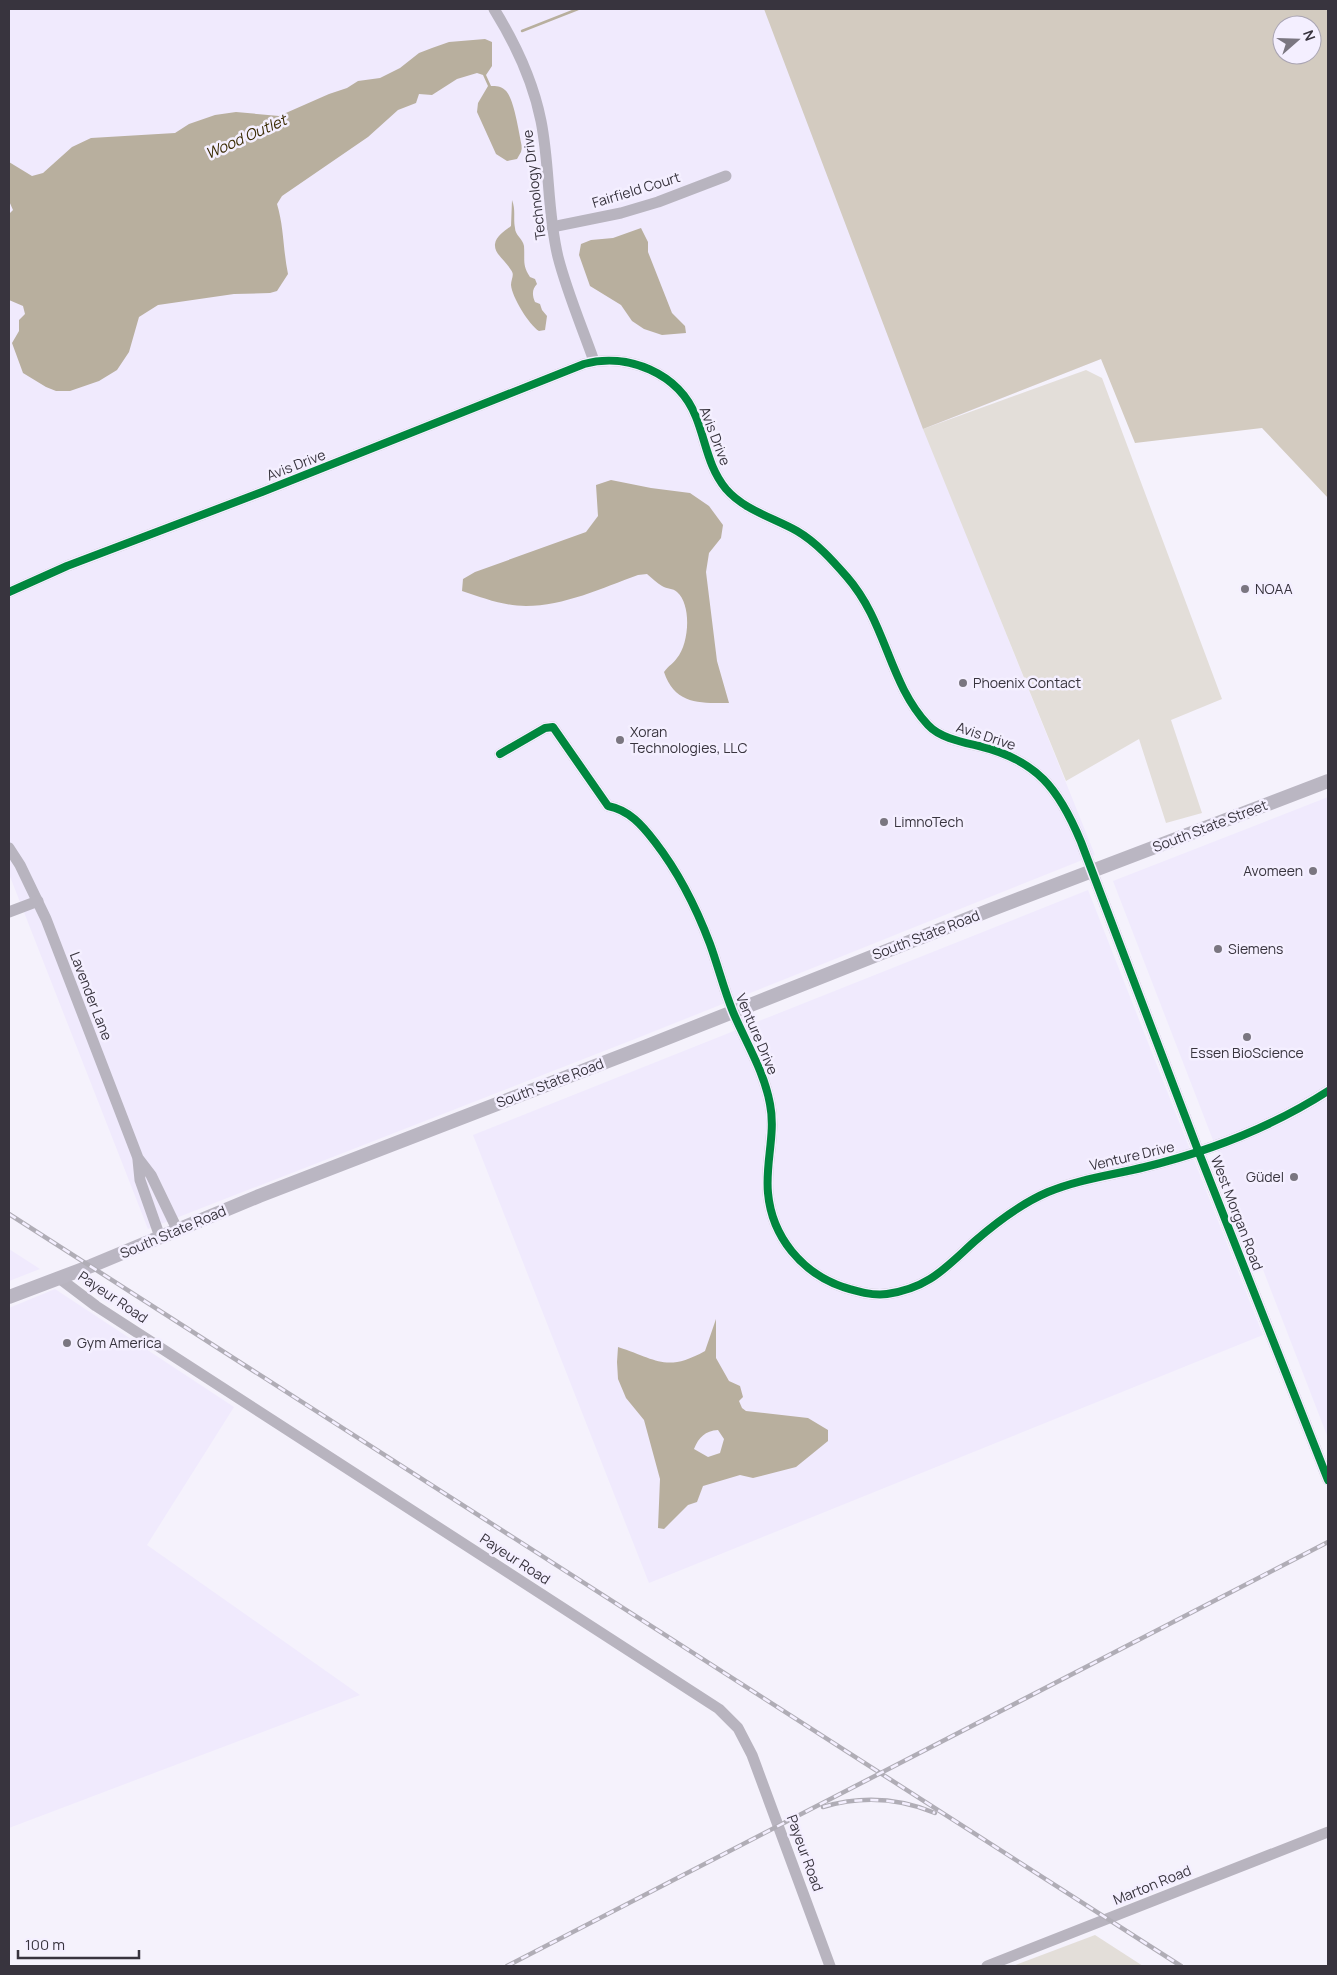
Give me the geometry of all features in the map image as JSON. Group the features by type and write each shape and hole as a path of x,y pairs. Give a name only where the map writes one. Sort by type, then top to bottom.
{"main road":[{"name":"South State Street","path":"1091,871 1328,781"},
{"name":"South State Road","path":"9,1297 478,1110 647,1046 1091,871"}],"street":[{"name":"Technology Drive","path":"494,9 527,71 535,95 546,156 552,227 558,257 594,361"},
{"name":"Fairfield Court","path":"552,227 621,213 658,202 726,176"},
{"name":"Avis Drive","path":"9,592 54,572 594,361 608,360 638,365 658,373 675,386 695,415 711,467 726,489 747,506 799,532 823,552 864,599 882,634 900,684 912,707 930,727 958,741 999,751 1031,768 1059,796 1073,822 1091,871"},
{"name":"Venture Drive","path":"500,754 545,728 553,727 608,806 618,808 632,816 664,853 680,878 710,944 732,1011 764,1078 771,1108 772,1131 768,1193 774,1217 785,1244 804,1266 826,1281 857,1292 885,1294 919,1286 940,1274 1002,1219 1046,1192 1069,1184 1199,1153 1283,1118 1328,1091"},
{"name":"Lavender Lane","path":"9,848 20,864 38,901 138,1158 140,1180 160,1237"},
{"name":"West Morgan Road","path":"1091,871 1199,1153 1328,1480"},
{"path":"9,912 38,901"},
{"name":"Lavender Lane","path":"138,1158 151,1175 177,1229"},
{"name":"Payeur Road","path":"59,1278 96,1306 719,1710 738,1728 752,1755 830,1966"},
{"name":"Marton Road","path":"987,1966 1328,1832"}],"shaded area":[{"path":"9,9 1328,9 1328,273 1101,359 924,429 1095,855 640,1037 148,1229 9,874"},
{"path":"764,9 1328,9 1328,498 1262,428 1135,443 1101,359 923,429"},
{"path":"1086,370 1102,378 1222,699 1171,720 1202,813 1166,823 1139,739 1066,781 923,429"},
{"path":"1328,797 1328,1438 1113,881"},
{"path":"1088,890 1263,1335 649,1583 473,1135"},
{"path":"9,1249 40,1269 9,1281"},
{"path":"55,1289 234,1407 147,1545 360,1695 9,1828 9,1308"},
{"path":"1095,1935 1143,1966 1013,1966"}],"water":[{"path":"485,39 492,42 492,66 486,75 491,86 497,86 505,90 514,108 522,147 517,159 507,161 496,154 477,112 478,103 488,86 483,75 477,73 457,79 432,95 419,94 416,103 398,110 368,137 282,196 277,204 288,274 277,291 270,293 234,294 158,305 139,317 129,352 117,370 99,381 70,391 56,391 23,373 12,343 19,331 19,320 25,314 23,306 9,300 9,214 13,210 9,201 9,162 32,176 43,173 72,147 91,138 175,133 189,124 215,115 236,112 279,116 347,88 358,81 380,78 400,68 419,53 432,48 449,42"},
{"path":"512,200 515,230 524,246 526,269 530,277 535,279 537,284 533,290 534,299 535,302 540,304 547,316 545,330 539,331 535,328 522,310 512,290 512,272 495,248 497,239 511,226"},
{"path":"641,228 648,242 648,252 672,313 685,326 686,333 662,335 644,329 632,321 621,305 590,286 579,255 581,244 591,240 613,238"},
{"path":"611,480 690,493 709,506 723,525 721,538 709,553 706,572 717,661 729,703 708,703 690,700 675,691 669,683 664,672 681,652 686,634 687,615 682,598 677,592 662,586 647,574 638,575 569,600 540,605 510,605 462,591 463,579 475,572 586,532 598,516 596,485"},
{"path":"716,1319 716,1358 729,1381 740,1386 743,1397 739,1401 742,1408 746,1411 808,1418 828,1430 828,1441 796,1467 753,1478 740,1475 703,1486 697,1502 688,1505 664,1529 658,1528 660,1479 644,1420 626,1398 618,1379 618,1347 661,1362 670,1363 692,1358 705,1351","holes":["718,1430 724,1439 720,1453 708,1457 694,1449 700,1438 706,1433"]}],"waterway":[{"name":"Wood Outlet","path":"522,31 578,9"}],"railway":[{"path":"9,1214 1181,1966"},
{"path":"507,1966 1328,1542"},
{"path":"823,1807 851,1801 879,1800 908,1804 935,1813"}],"cycle path":[{"path":"9,592 67,566 262,492 584,364 600,361 617,361 650,369 664,378 677,388 688,402 696,417 711,463 726,489 741,503 804,535 824,552 847,577 871,613 904,690 928,725 945,736 1016,759 1044,779 1064,807 1081,842 1199,1153 1328,1480"},
{"path":"500,754 545,728 553,727 608,806 622,811 640,824 672,866 705,930 730,1004 764,1080 772,1115 767,1182 771,1209 776,1224 783,1238 802,1263 828,1281 864,1293 876,1294 887,1294 914,1287 936,1275 1001,1220 1038,1196 1072,1184 1169,1161 1217,1145 1263,1127 1328,1091"}],"place":[{"name":"NOAA","path":"1245,589"},
{"name":"Phoenix Contact","path":"963,683"},
{"name":"Xoran Technologies, LLC","path":"620,740"},
{"name":"LimnoTech","path":"884,822"},
{"name":"Avomeen","path":"1313,871"},
{"name":"Siemens","path":"1218,949"},
{"name":"Essen BioScience","path":"1247,1037"},
{"name":"Güdel","path":"1294,1177"},
{"name":"Gym America","path":"67,1343"}]}
